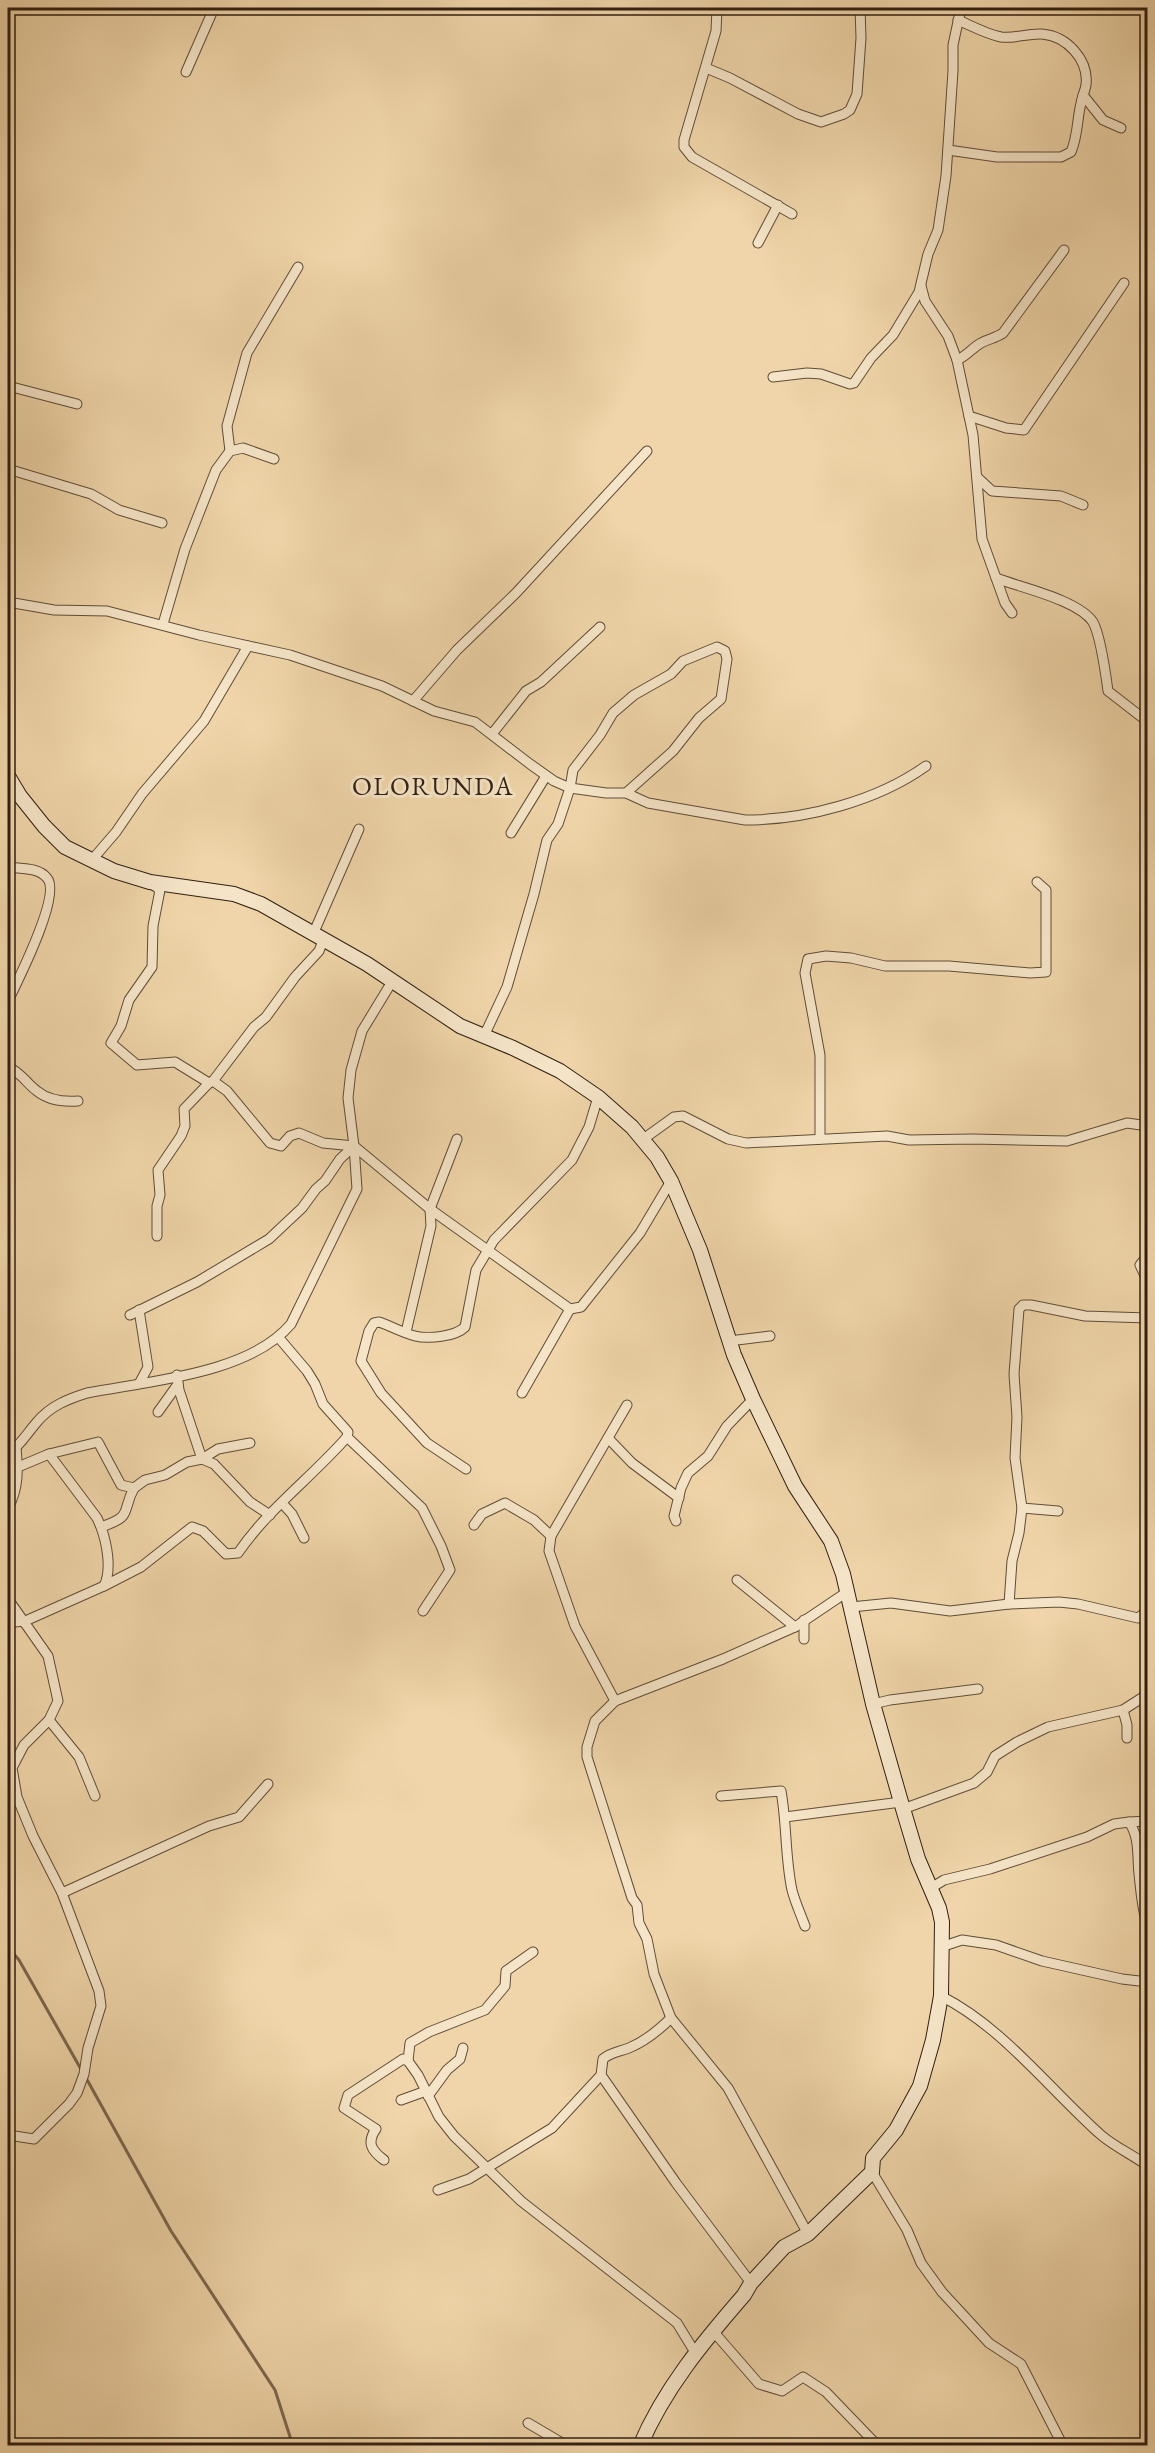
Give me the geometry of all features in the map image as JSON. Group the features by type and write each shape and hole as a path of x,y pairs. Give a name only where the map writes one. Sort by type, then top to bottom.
{"street":[{"path":"186,72 214,8"},
{"path":"717,8 716,30 684,140 684,147 692,157 792,214"},
{"path":"706,68 798,114 821,122 844,114 850,110 857,94 861,38 860,8"},
{"path":"773,377 807,373 821,374 850,384 854,383 871,358 893,335 921,286 942,213 953,71 952,45 961,8"},
{"path":"948,150 997,157 1061,157 1071,152 1075,142 1086,84 1082,61 1075,50 1045,34 1001,37 958,20"},
{"path":"1083,95 1103,120 1121,128"},
{"path":"758,243 778,205"},
{"path":"957,360 969,355 980,343 994,339 1003,333 1064,250"},
{"path":"163,624 185,549 216,471 230,451 227,426 247,353 298,267"},
{"path":"969,416 1006,428 1024,430 1124,283"},
{"path":"921,286 925,300 948,336 957,360 969,416 982,539 1005,603 1012,613"},
{"path":"8,386 77,404"},
{"path":"230,451 243,448 274,459"},
{"path":"412,701 457,650 516,594 647,451"},
{"path":"8,469 91,494 120,510 162,523"},
{"path":"976,477 992,491 1060,496 1083,505"},
{"path":"996,578 1069,602 1093,622 1103,658 1108,691 1148,722"},
{"path":"8,602 54,610 107,611 199,635 290,655 382,686 434,711 466,718 492,734 546,776 570,788 626,793 648,803 745,820 760,820 838,807 877,793 926,766"},
{"path":"492,734 526,691 541,682 600,627"},
{"path":"91,861 116,832 142,794 204,721 248,646"},
{"path":"484,1036 507,987 547,840 558,824 570,788 573,770 600,735 613,713 634,695 671,674 683,661 717,647 725,651 727,659 722,699 699,718 673,751 626,793"},
{"path":"8,776 20,796 44,826 65,847 91,861 150,882 234,894 261,904 319,935 393,980 460,1026 561,1071 598,1097 632,1127 657,1157 671,1181 700,1250 729,1341 753,1399 795,1486 831,1541 847,1592 873,1704 902,1805 918,1859 939,1908 941,1996 933,2040 920,2086 896,2130 873,2158 872,2172 907,2230 921,2263 942,2292 990,2343 1022,2364 1063,2445"},
{"path":"511,833 546,776"},
{"path":"157,1236 157,1206 160,1195 158,1170 181,1136 184,1126 184,1109 211,1082 254,1027 266,1017 295,977 320,951 319,935 358,829"},
{"path":"8,867 38,870 46,876 51,887 46,910 28,961 8,1001"},
{"path":"150,882 160,890 153,926 152,967 129,1000 121,1026 111,1043 137,1065 175,1062 227,1091 270,1143 281,1146 290,1136 300,1133 323,1143 354,1146 430,1209 570,1309 581,1307 633,1242 661,1201 671,1181"},
{"path":"820,1139 820,1055 805,973 808,959 825,956 851,958 885,966 950,966 1030,973 1046,972 1046,890 1037,882"},
{"path":"8,1454 52,1407 69,1398 140,1382 178,1380 240,1359 279,1338 291,1324 357,1189 348,1098 355,1051 362,1031 393,980"},
{"path":"8,1067 20,1073 37,1092 47,1097 63,1102 78,1101"},
{"path":"465,1469 427,1443 381,1393 361,1361 369,1331 374,1323 379,1322 425,1337 455,1333 465,1327 476,1269 509,1223 572,1160 589,1128 598,1097"},
{"path":"642,1140 674,1117 683,1116 721,1136 746,1143 887,1136 909,1140 1067,1141 1127,1123 1148,1126"},
{"path":"406,1332 431,1226 430,1209 458,1139"},
{"path":"130,1315 197,1282 269,1239 303,1208 340,1159 354,1146"},
{"path":"1148,1255 1140,1265 1148,1282"},
{"path":"1010,1604 1012,1561 1022,1508 1016,1458 1017,1418 1014,1374 1019,1310 1023,1305 1031,1305 1085,1316 1148,1318"},
{"path":"522,1393 570,1309"},
{"path":"140,1310 147,1367 140,1382"},
{"path":"729,1341 770,1336"},
{"path":"8,1623 22,1621 104,1586 141,1567 192,1527 203,1531 226,1554 238,1553 249,1537 270,1515 323,1464 347,1437 348,1432 323,1404 307,1371 279,1338"},
{"path":"158,1412 178,1380"},
{"path":"178,1380 202,1459"},
{"path":"676,1521 674,1516 688,1473 708,1456 728,1426 753,1399"},
{"path":"615,1701 574,1626 549,1551 551,1536 627,1405"},
{"path":"347,1437 422,1508 441,1546 450,1570 423,1611"},
{"path":"608,1438 632,1462 679,1498"},
{"path":"18,1467 49,1454 98,1442 121,1485 134,1488"},
{"path":"101,1527 112,1523 127,1512 134,1488 145,1480 165,1475 187,1462 202,1459 218,1449 250,1443"},
{"path":"8,1508 16,1491 18,1467 16,1447"},
{"path":"49,1454 97,1518 101,1527 106,1544 108,1578 104,1586"},
{"path":"202,1459 214,1464 250,1502 270,1515"},
{"path":"8,1460 18,1467"},
{"path":"282,1503 292,1514 304,1538"},
{"path":"474,1525 482,1514 506,1503 534,1520 551,1536"},
{"path":"1022,1508 1058,1511"},
{"path":"737,1580 795,1627"},
{"path":"808,2234 728,2088 671,2018 654,1974 647,1939 639,1923 637,1905 632,1898 587,1757 587,1747 595,1721 615,1701 723,1659 795,1627 847,1592"},
{"path":"8,1599 48,1656 58,1701 49,1719 24,1745 12,1768 17,1797 33,1836 62,1893 99,1991 101,2006 88,2048 84,2074 69,2104 34,2139 8,2134"},
{"path":"851,1607 891,1603 950,1611 1010,1604 1078,1604 1138,1618 1148,1610"},
{"path":"804,1620 804,1639"},
{"path":"873,1704 978,1689"},
{"path":"785,1817 902,1805 974,1783 987,1772 995,1756 1017,1742 1048,1727 1123,1710 1148,1694"},
{"path":"1123,1710 1127,1725 1127,1738"},
{"path":"49,1719 79,1757 95,1796"},
{"path":"62,1893 209,1826 239,1817 268,1784"},
{"path":"721,1796 781,1791 785,1817 786,1854 792,1892 806,1926"},
{"path":"931,1888 944,1880 990,1869 1087,1837 1114,1824 1148,1821"},
{"path":"1129,1822 1134,1829 1137,1845 1142,1901 1148,1927"},
{"path":"941,1947 962,1940 996,1945 1042,1961 1122,1979 1148,1982"},
{"path":"533,1952 506,1971 505,1986 484,2010 429,2032 410,2043 408,2061 439,2117 453,2136 521,2200 677,2323 696,2354"},
{"path":"941,1996 962,2007 1011,2048 1103,2137 1148,2166"},
{"path":"671,2018 653,2036 628,2048 611,2052 603,2059 602,2075 676,2182 751,2283"},
{"path":"401,2100 427,2093 460,2059 463,2048"},
{"path":"384,2160 376,2154 370,2143 370,2137 376,2130 344,2108 348,2095 403,2059 408,2061"},
{"path":"438,2190 469,2179 552,2128 602,2075"},
{"path":"640,2445 677,2378 744,2295 751,2283 784,2247 808,2234 872,2172"},
{"path":"713,2331 759,2384 782,2391 803,2377 826,2392 879,2445"},
{"path":"528,2424 567,2445"}],"waterway":[{"path":"8,1947 19,1960 82,2071"},
{"path":"85,2076 171,2231 275,2390 293,2446"}],"district":[{"name":"OLORUNDA","path":"433,786"}]}
